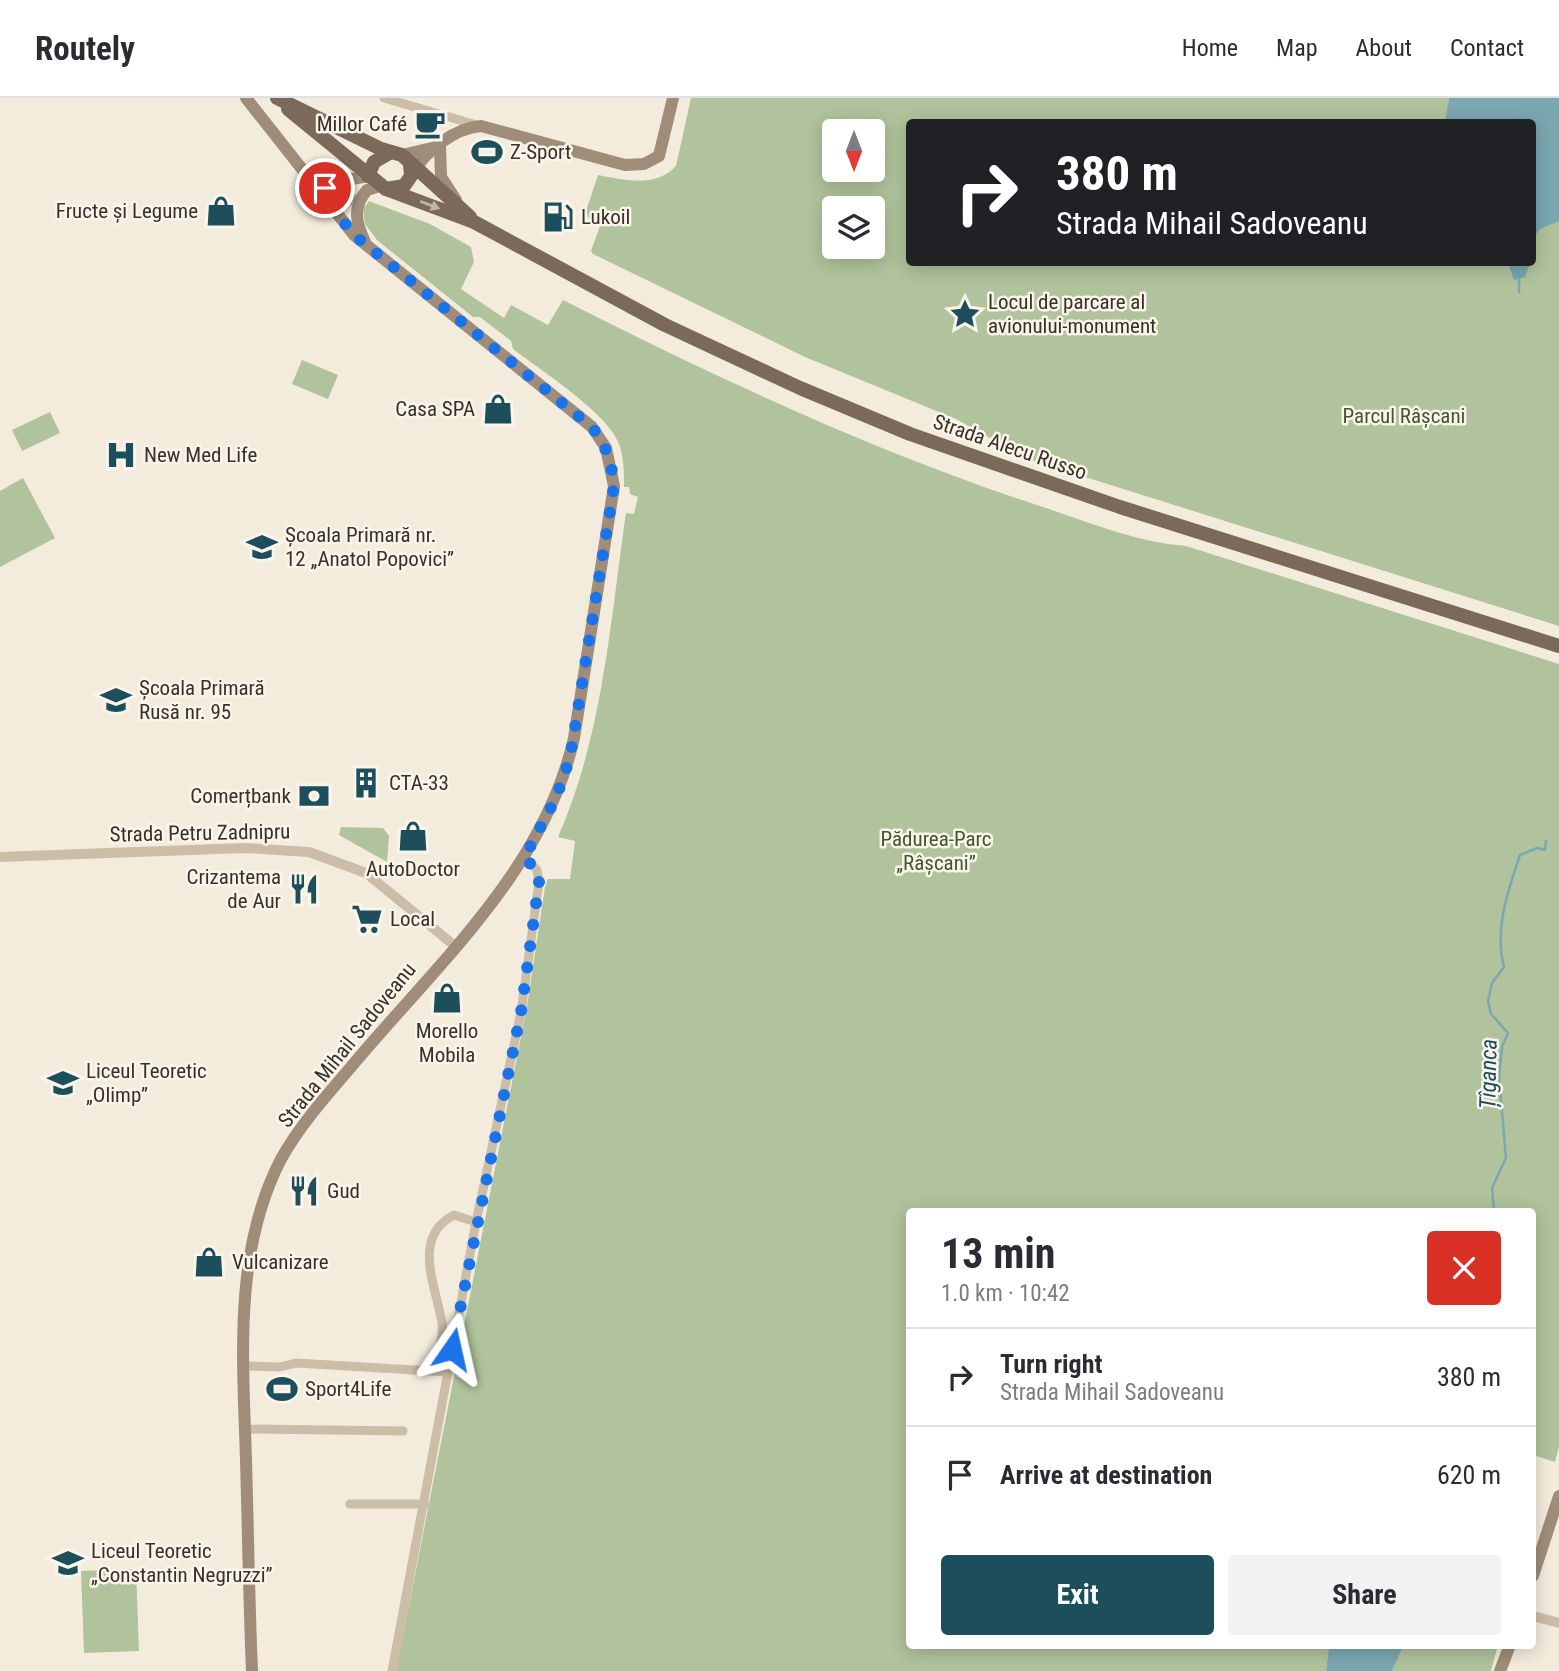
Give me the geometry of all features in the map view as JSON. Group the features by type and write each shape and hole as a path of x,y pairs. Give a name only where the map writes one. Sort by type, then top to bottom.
{"main road":[{"name":"Strada Mihail Sadoveanu","path":"246,98 354,235 592,427 610,459 614,486 574,738 556,798 524,858 455,946 314,1110 281,1159 260,1209 250,1247 244,1366 252,1671"},
{"name":"Strada Alecu Russo","path":"276,98 406,163 474,222"},
{"name":"Strada Alecu Russo","path":"276,98 383,188 474,222 677,331 800,388 923,439 1120,507 1559,646"},
{"path":"314,186 368,176 374,162 406,163 440,146 454,132 481,126 625,165 644,164 659,156 673,98"},
{"path":"406,163 440,146"},
{"path":"440,146 441,177 463,210"},
{"path":"331,184 325,188 329,203 344,213 356,207 368,190 404,186 406,163"},
{"path":"356,207 357,223 367,245"},
{"path":"1536,1567 1559,1496"},
{"path":"1500,1671 1508,1649"}],"street":[{"path":"384,98 481,126"},
{"name":"Strada Petru Zadnipru","path":"0,857 244,848 309,852 366,873 455,946"},
{"path":"392,1671 476,1222 521,1012 537,894 537,870 524,858"},
{"path":"432,1371 441,1345 442,1324 432,1289 431,1236 440,1222 454,1215 476,1222"},
{"path":"244,1366 280,1367 296,1363 448,1372"},
{"path":"245,1429 403,1431"},
{"path":"350,1504 425,1504"},
{"path":"1536,1617 1559,1623"}],"green space":[{"name":"Parcul Râșcani","path":"691,98 1449,98 1446,119 906,119 906,266 1536,266 1536,211 1559,209 1559,626 1028,459 956,419 805,357 593,254 591,251 600,226 589,219 586,211 598,175 639,181 659,177 676,166"},
{"path":"347,185 356,195 352,205 342,209 328,191"},
{"name":"Pădurea-Parc „Râșcani”","path":"369,201 430,224 471,247 474,262 461,289 504,318 511,305 548,325 563,300 796,412 976,484 1111,530 1186,546 1559,664 1559,1447 1555,1462 1536,1456 1536,1208 906,1208 906,1649 1329,1649 1326,1671 396,1671 527,1006 545,887 548,879 570,879 575,841 558,837 573,798 595,719 626,513 634,514 638,497 630,494 629,487 624,487 623,460 619,444 602,419 513,349 511,341 480,317 473,317 377,240 365,224 363,209"},
{"path":"302,360 338,375 328,399 292,384"},
{"path":"50,412 60,433 22,451 12,430"},
{"path":"23,478 55,538 0,567 0,491"},
{"path":"341,827 383,828 389,836 387,862 339,835"},
{"path":"136,1569 139,1651 84,1653 81,1571"},
{"path":"1402,1649 1497,1649 1491,1671 1392,1671"}],"water":[{"path":"1449,98 1559,98 1559,221 1540,229 1536,234 1536,119 1446,119"},
{"path":"1509,266 1529,266 1525,277 1514,280"},
{"path":"1329,1649 1402,1649 1392,1671 1326,1671"}],"waterway":[{"name":"Țîganca","path":"1519,278 1519,292"},
{"name":"Țîganca","path":"1494,1208 1492,1188 1506,1158 1499,1077 1502,1047 1508,1033 1491,1014 1488,1001 1492,983 1504,967 1501,953 1502,924 1507,896 1520,855 1537,848 1545,850 1546,841"}],"place":[{"name":"Millor Café","path":"430,124"},
{"name":"Z-Sport","path":"487,152"},
{"name":"Fructe și Legume","path":"221,211"},
{"name":"Lukoil","path":"558,217"},
{"name":"Locul de parcare al avionului-monument","path":"965,314"},
{"name":"Casa SPA","path":"498,409"},
{"name":"New Med Life","path":"121,455"},
{"name":"Școala Primară nr. 12 „Anatol Popovici”","path":"262,547"},
{"name":"Școala Primară Rusă nr. 95","path":"116,700"},
{"name":"CTA-33","path":"366,783"},
{"name":"Comerțbank","path":"314,796"},
{"name":"AutoDoctor","path":"413,836"},
{"name":"Crizantema de Aur","path":"304,889"},
{"name":"Local","path":"367,919"},
{"name":"Morello Mobila","path":"447,998"},
{"name":"Liceul Teoretic „Olimp”","path":"63,1083"},
{"name":"Gud","path":"304,1191"},
{"name":"Vulcanizare","path":"209,1262"},
{"name":"Sport4Life","path":"282,1389"},
{"name":"Liceul Teoretic „Constantin Negruzzi”","path":"68,1563"}],"route":[{"path":"325,188 325,198 354,235 592,427 606,448 613,473 614,486 570,758 556,798 524,858 537,870 539,882 521,1012 452,1349"}]}
